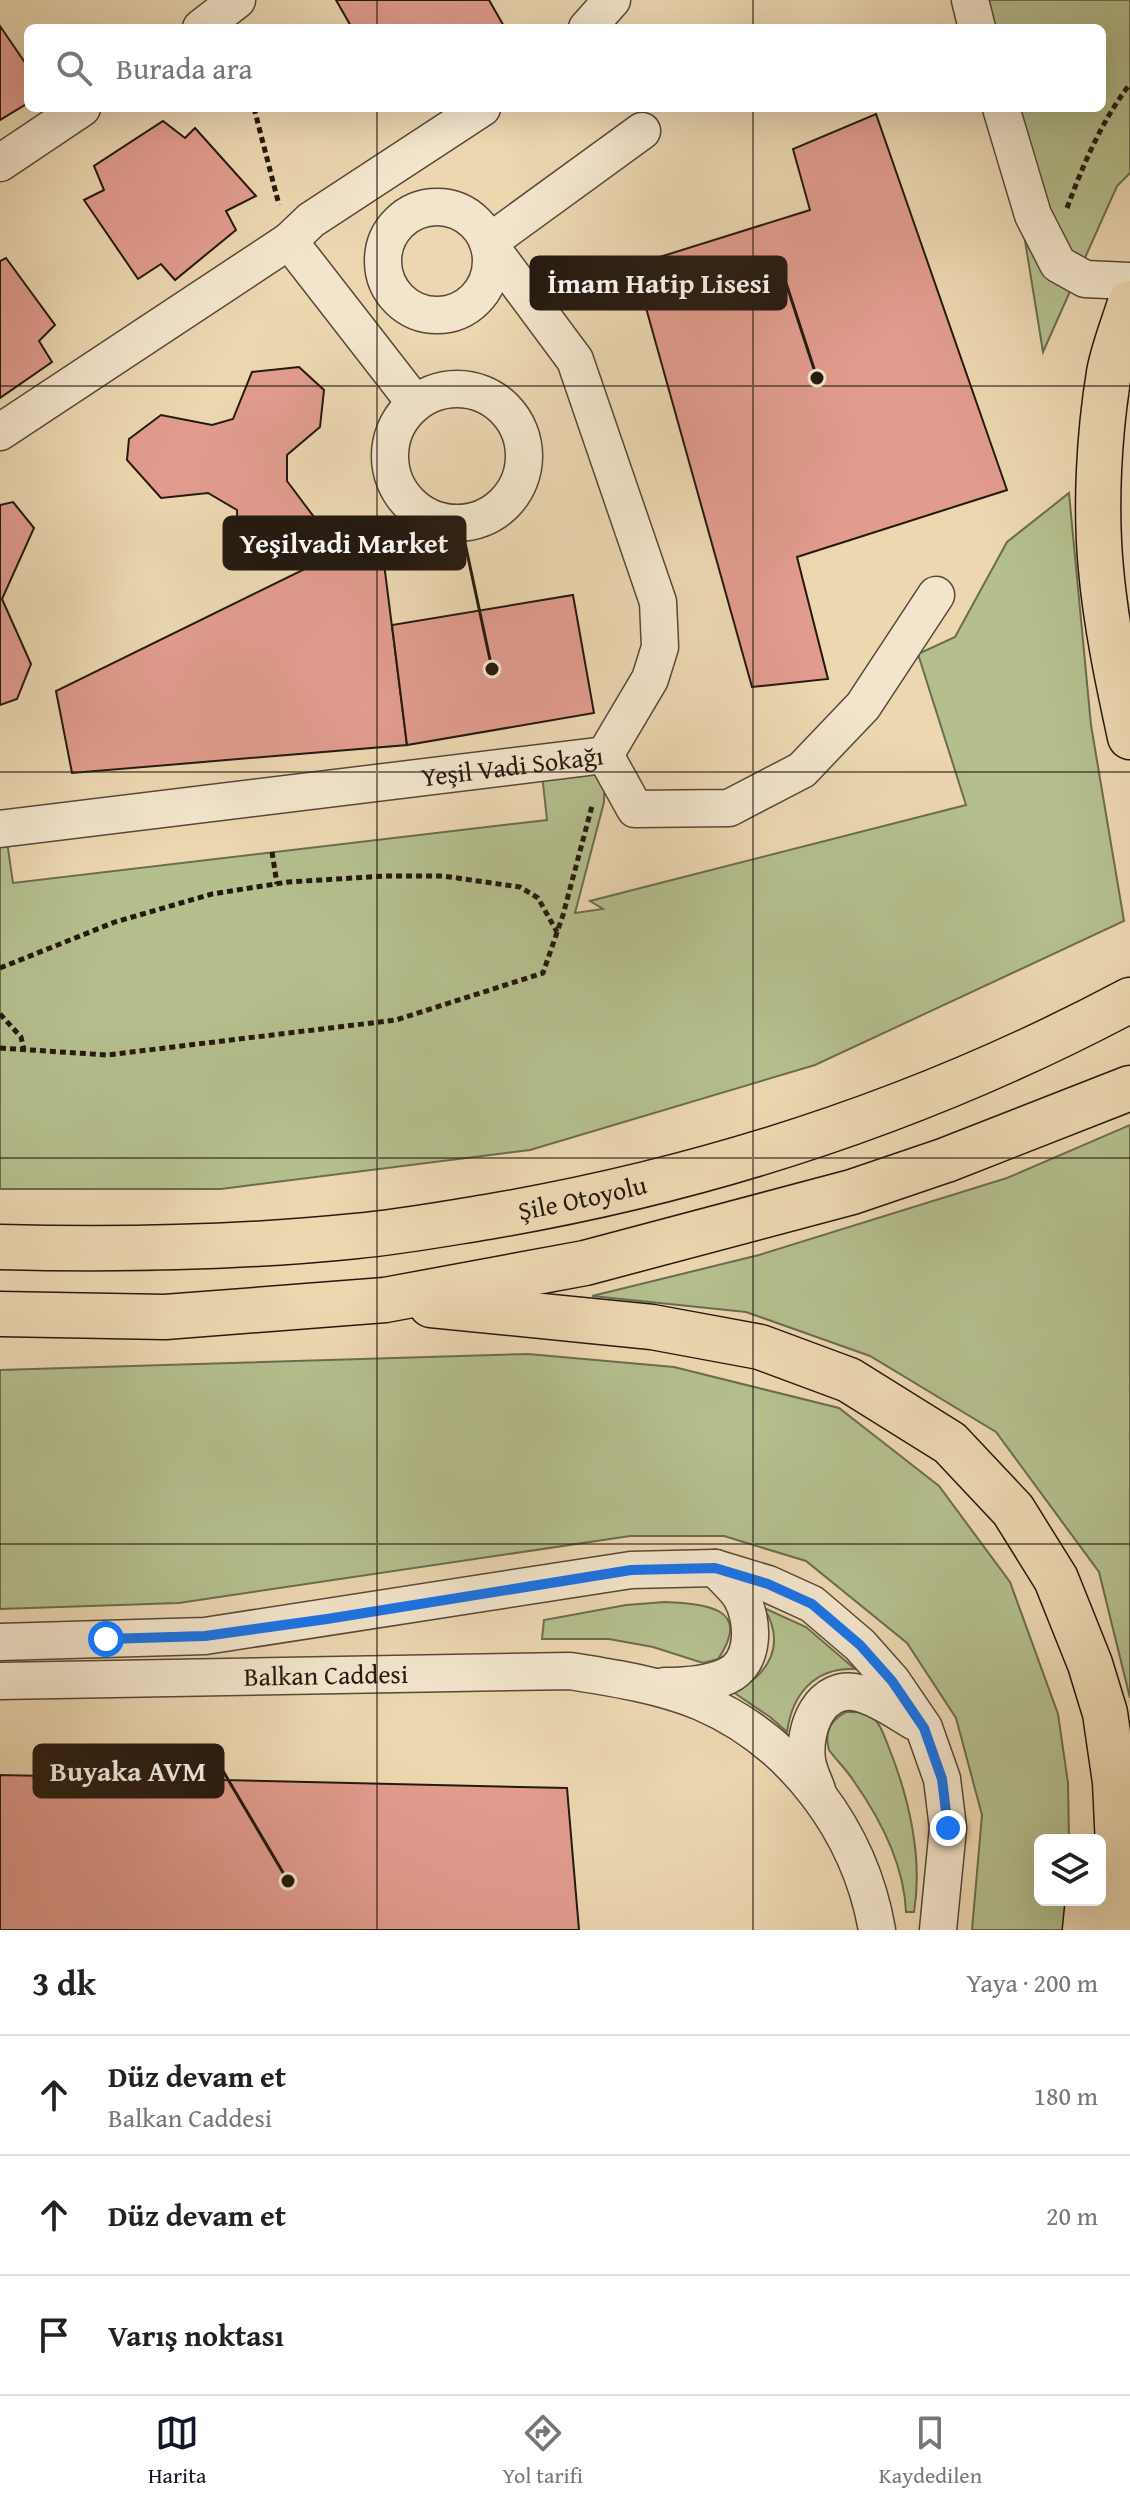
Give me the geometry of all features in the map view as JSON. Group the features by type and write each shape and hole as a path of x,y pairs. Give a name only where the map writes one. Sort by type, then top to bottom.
{"highway":[{"path":"1130,303 1109,370 1101,439 1100,509 1101,567 1130,737"},
{"name":"Şile Otoyolu","path":"0,1247 172,1247 357,1236 561,1204 697,1172 810,1138 923,1096 1124,1003"},
{"path":"0,1314 165,1317 385,1300 585,1263 852,1192 946,1160 1130,1088"},
{"path":"385,1300 652,1327 760,1347 849,1380 950,1443 1013,1510 1056,1579 1078,1630 1105,1713 1115,1782 1120,1888 1118,1930"},
{"path":"1102,1834 1115,1782"},
{"path":"1085,1930 1087,1906"}],"street":[{"path":"206,24 237,0"},
{"path":"591,24 612,0"},
{"path":"970,0 976,24"},
{"path":"0,163 76,112"},
{"path":"0,432 289,241 311,220 476,112"},
{"path":"1002,112 1033,215 1058,264 1085,279 1130,281"},
{"name":"Yeşil Vadi Sokağı","path":"0,829 605,755 650,679 660,647 658,602 575,360 488,243 642,131"},
{"path":"289,241 415,403"},
{"path":"605,755 635,809 729,808 802,770 863,706 936,595"},
{"path":"651,1686 705,1683 731,1675 747,1654 752,1631 741,1597 715,1568"},
{"name":"Balkan Caddesi","path":"0,1642 205,1636 631,1570 715,1568 768,1584 812,1604 860,1645 892,1681 924,1728 942,1779 948,1828 938,1930"},
{"name":"Balkan Caddesi","path":"0,1681 570,1671 651,1686"},
{"path":"651,1686 700,1702 740,1722 779,1751 819,1796 844,1833 865,1879 877,1930"},
{"path":"819,1796 807,1761 809,1726 820,1704 837,1694 857,1692 879,1701 924,1728"}],"path":[{"path":"1058,264 1064,215 1082,168 1120,96 1130,84"},
{"path":"255,112 289,241"},
{"path":"0,1048 107,1055 396,1020 543,973 605,755"},
{"path":"272,852 277,884"},
{"path":"0,968 115,922 212,894 277,884 385,876 443,876 520,887 538,898 557,932"},
{"path":"0,1014 21,1037 24,1050"}],"green space":[{"path":"953,0 1130,0 1130,173 1117,186 1043,352 1023,228 987,112 1106,112 1106,24 961,24"},
{"path":"1069,493 1091,725 1124,921 815,1065 530,1150 221,1189 0,1189 0,829 5,828 13,883 547,820 541,765 605,755 604,802 575,913 603,909 590,901 966,805 918,654 955,637 1007,542"},
{"path":"1130,1125 1130,1698 1099,1572 996,1432 870,1356 746,1312 592,1296 759,1255 1007,1178"},
{"path":"528,1354 674,1367 839,1408 939,1486 1010,1582 1058,1714 1068,1783 1069,1834 1034,1834 1034,1906 1069,1906 1067,1930 972,1930 982,1815 956,1718 907,1643 806,1561 724,1536 630,1536 179,1603 0,1609 0,1370"},
{"path":"665,1602 709,1607 727,1619 730,1628 727,1642 718,1659 703,1663 653,1647 609,1639 542,1639 544,1620 626,1605"},
{"path":"764,1608 806,1627 855,1669 828,1673 808,1686 794,1706 787,1732 733,1692 757,1677 771,1657 774,1634"},
{"path":"846,1712 865,1713 874,1719 882,1730 896,1767 908,1808 915,1850 914,1912 906,1912 901,1876 881,1826 850,1776 829,1750 827,1738 830,1727"}],"building":[{"path":"336,0 489,0 503,24 350,24"},
{"path":"0,26 24,61 24,105 0,120"},
{"path":"876,114 1007,490 797,557 828,679 752,687 634,265 810,210 793,149"},
{"path":"163,121 185,138 195,128 256,196 226,211 236,230 175,280 161,264 138,279 84,200 104,190 94,166"},
{"path":"6,258 55,325 39,341 52,362 0,398 0,261"},
{"path":"299,367 324,390 320,427 287,455 287,481 314,517 300,557 282,568 238,553 237,510 208,493 161,498 127,460 129,439 161,415 212,425 233,419 252,372"},
{"path":"13,502 34,528 2,599 31,664 17,699 0,705 0,505"},
{"path":"380,532 407,745 72,773 56,691"},
{"path":"573,595 594,713 407,745 392,625"},
{"path":"0,1775 567,1788 579,1930 0,1930"}],"place":[{"name":"İmam Hatip Lisesi","path":"817,378"},
{"name":"Yeşilvadi Market","path":"492,669"},
{"name":"Buyaka AVM","path":"288,1881"}],"route":[{"path":"106,1639 205,1636 631,1570 715,1568 768,1584 812,1604 860,1645 892,1681 924,1728 942,1779 948,1828"}]}
